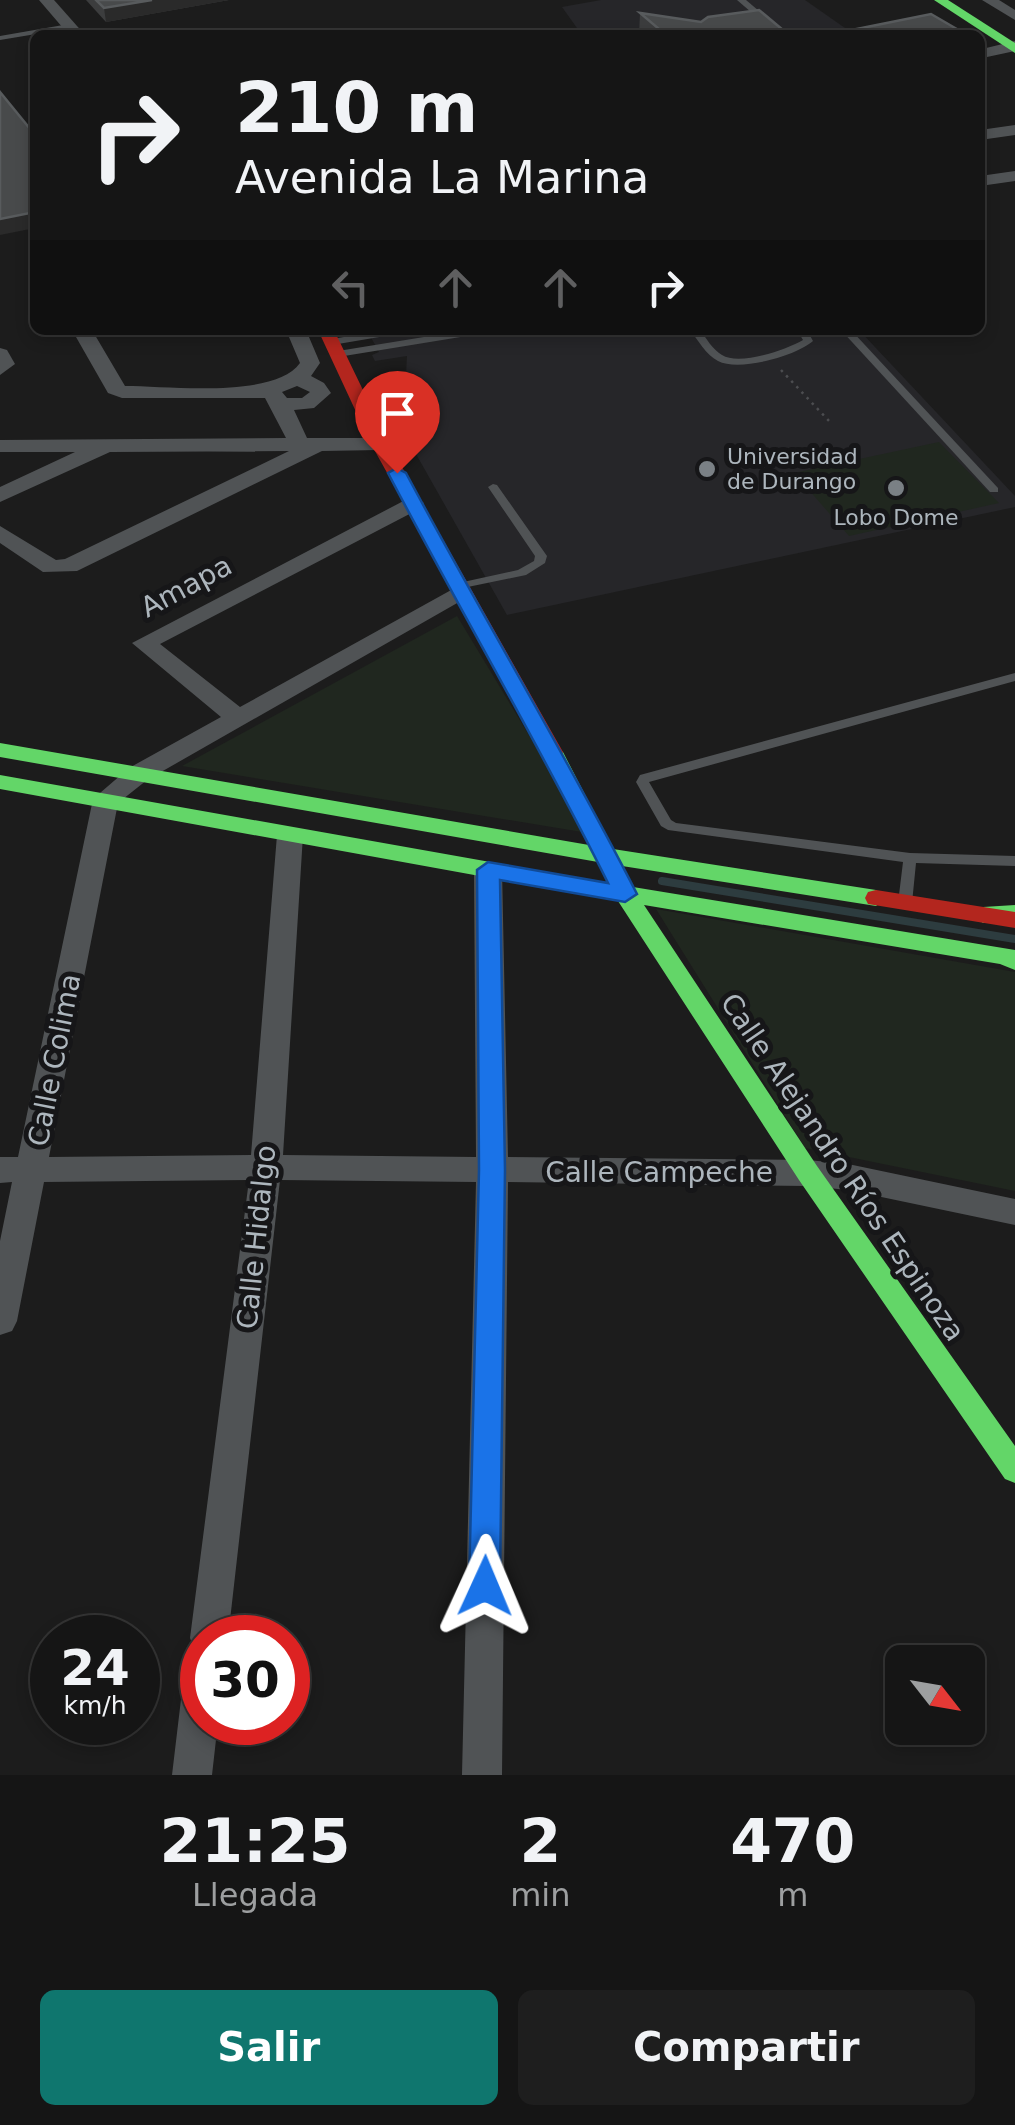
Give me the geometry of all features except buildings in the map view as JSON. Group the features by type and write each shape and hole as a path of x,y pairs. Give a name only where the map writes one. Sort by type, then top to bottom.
{"main road":[{"path":"932,4 959,30"},
{"path":"932,4 982,30"},
{"path":"985,32 1014,47"},
{"path":"985,50 1015,74"},
{"name":"Calle Alejandro Ríos Espinoza","path":"332,342 380,444 459,590 552,748 625,894 808,1173 1015,1470"},
{"path":"0,750 606,856 1015,917"},
{"path":"0,782 1012,959"}],"street":[{"path":"46,0 73,30"},
{"path":"989,0 1015,16"},
{"path":"985,49 1014,47"},
{"path":"988,134 1015,130"},
{"path":"985,180 1015,176"},
{"path":"85,335 115,389 122,392 276,398 294,406 321,429"},
{"path":"298,335 310,363 298,380"},
{"path":"0,354 6,364 0,369"},
{"path":"276,398 276,386 298,380 319,386 321,429"},
{"path":"276,398 321,429"},
{"path":"0,533 51,567 69,566 321,429"},
{"path":"0,446 321,429 380,444"},
{"path":"0,496 111,443"},
{"name":"Amapa","path":"238,718 144,643 413,502"},
{"path":"106,799 138,774 459,590"},
{"name":"Calle Colima","path":"0,1321 106,799"},
{"name":"Calle Hidalgo","path":"212,1615 266,1167 290,835"},
{"path":"482,1775 492,1170 488,870"},
{"name":"Calle Campeche","path":"0,1170 266,1167 808,1173 848,1176 1015,1212"},
{"path":"192,1775 196,1745"}],"lane":[{"path":"741,0 768,22"},
{"path":"0,38 30,35"},
{"path":"332,342 373,335"},
{"path":"332,342 421,335"},
{"path":"699,335 721,359 736,361 804,346 807,335"},
{"path":"851,335 994,490"},
{"path":"459,590 522,573 539,563 540,556 493,487"},
{"path":"1015,677 642,779 666,824 674,827 910,858 1015,861"},
{"path":"905,903 910,858"}],"path":[{"path":"767,356 830,421"}],"shaded area":[{"path":"601,0 805,0 848,30 578,30 562,7"},
{"name":"Universidad de Durango","path":"370,335 864,335 1015,496 1015,507 507,615 403,431 407,356 375,361 372,355 379,352"},
{"name":"Lobo Dome","path":"939,442 999,503 849,536 794,473"},
{"path":"457,616 588,833 182,766"},
{"path":"656,909 1015,972 1015,1191 805,1148"}],"waterway":[{"path":"662,881 1015,939"}],"traffic: fast":[{"path":"940,0 1015,49"},
{"path":"0,750 607,856 876,898"},
{"path":"553,752 625,894 808,1173 1015,1470"},
{"path":"0,782 625,894 1015,958"},
{"path":"983,915 1015,913"},
{"path":"1007,957 1015,962"}],"traffic: jam":[{"path":"328,335 380,444 553,752"},
{"path":"876,898 1015,920"}],"place":[{"name":"Universidad de Durango","path":"707,469"},
{"name":"Lobo Dome","path":"896,488"}],"route":[{"path":"397,473 461,594 552,748 625,894 488,870 492,1170 485,1586"}]}
